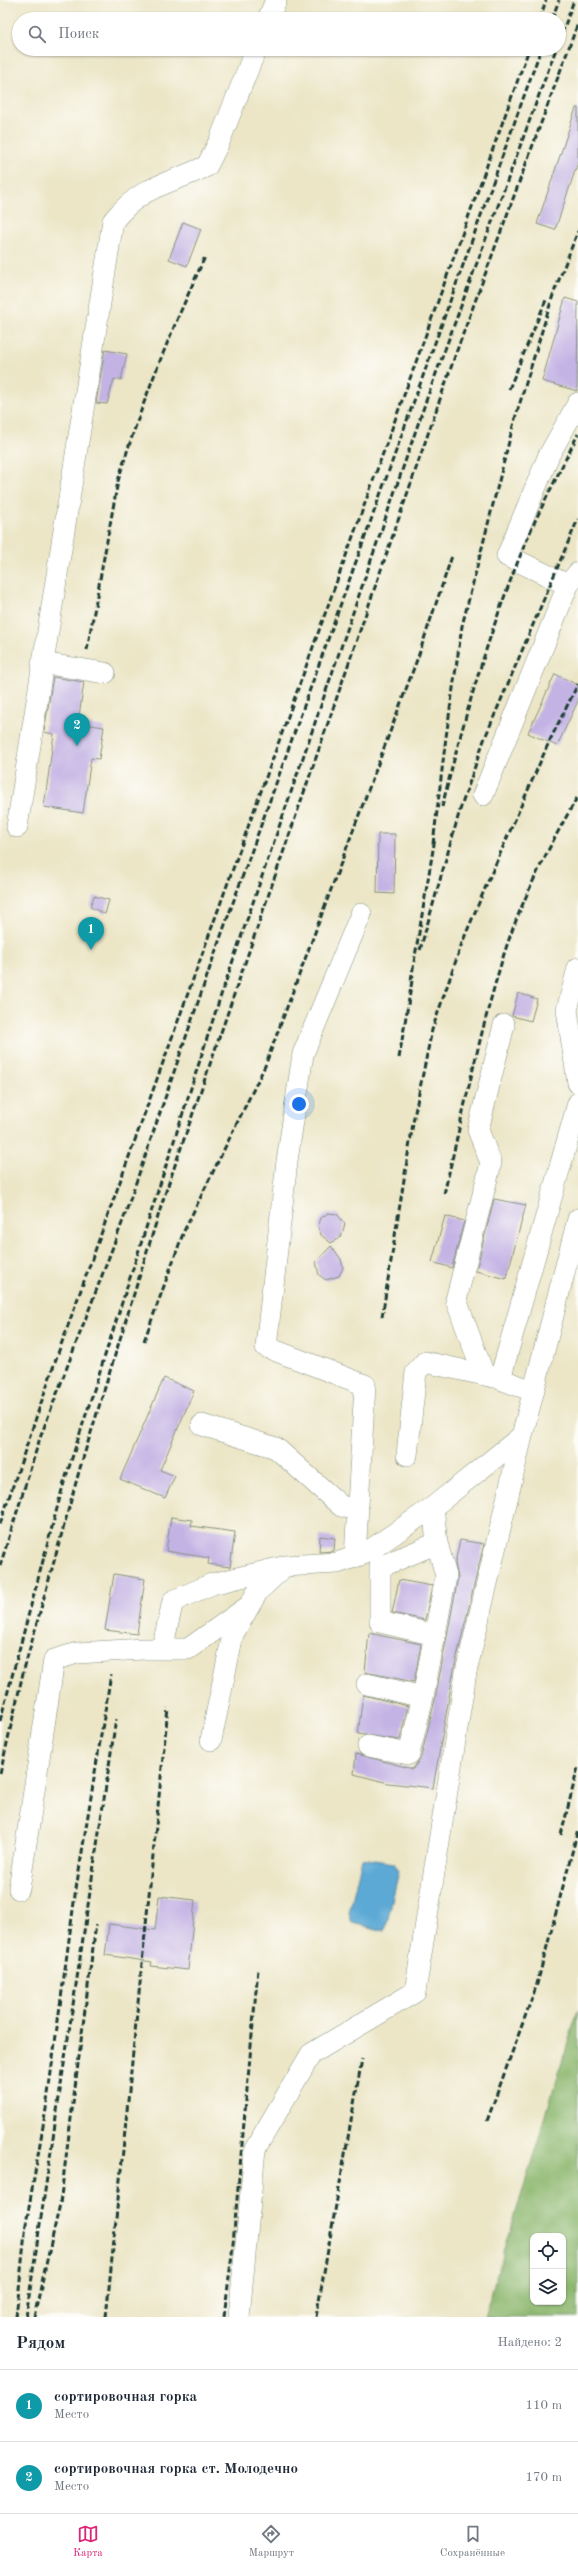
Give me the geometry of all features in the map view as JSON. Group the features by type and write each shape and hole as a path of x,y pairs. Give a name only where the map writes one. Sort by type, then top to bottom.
{"lane":[{"path":"271,12 276,0"},
{"path":"18,827 42,663 113,221 128,203 154,186 207,166 219,142 253,56"},
{"path":"483,795 573,579 507,556 549,455 578,403"},
{"path":"42,663 105,674"},
{"path":"355,1557 365,1385 266,1347 287,1161 304,1054 361,914"},
{"path":"578,968 568,1010 578,1083"},
{"path":"492,1377 456,1300 491,1163 478,1130 504,1025"},
{"path":"492,1377 578,1104"},
{"path":"239,2317 256,2149 311,2054 415,1992 466,1672 533,1391 578,1219"},
{"path":"407,1455 416,1372 425,1362 492,1377 533,1391"},
{"path":"202,1425 276,1448 341,1506 358,1510"},
{"path":"162,1649 173,1601 212,1584 285,1566 337,1564 366,1553 433,1507 522,1436"},
{"path":"368,1746 409,1754 435,1635 446,1576 437,1544 433,1507"},
{"path":"435,1635 380,1622 380,1567 437,1544"},
{"path":"211,1740 233,1634 258,1591 285,1566"},
{"path":"19,1889 54,1660 77,1653 188,1649 249,1606"},
{"path":"367,1684 422,1697"}],"green space":[{"path":"578,2010 578,2317 484,2317"}],"water":[{"path":"362,1858 394,1863 399,1871 385,1931 352,1923 349,1913"}],"building":[{"path":"576,108 578,108 578,162 555,230 537,224"},
{"path":"183,222 201,229 187,266 169,259"},
{"path":"565,298 578,302 577,391 542,381"},
{"path":"105,350 127,354 121,380 114,379 107,404 96,403"},
{"path":"555,674 578,685 578,701 557,746 528,733"},
{"path":"53,677 84,682 78,723 104,727 99,759 91,758 83,813 44,807 54,734 44,732"},
{"path":"378,834 395,834 394,894 377,893"},
{"path":"94,896 109,900 105,914 90,907"},
{"path":"518,993 537,999 531,1021 512,1016"},
{"path":"494,1199 526,1205 506,1279 476,1271"},
{"path":"328,1213 337,1214 345,1224 341,1237 331,1243 321,1235 318,1227 321,1218"},
{"path":"445,1216 464,1221 452,1268 432,1262"},
{"path":"331,1246 341,1259 343,1268 339,1276 326,1280 319,1275 316,1262"},
{"path":"164,1378 194,1391 160,1470 175,1476 165,1498 120,1479"},
{"path":"171,1517 192,1520 191,1526 235,1532 230,1567 208,1564 209,1558 166,1551"},
{"path":"320,1536 335,1538 334,1551 319,1552"},
{"path":"460,1540 484,1544 454,1669 433,1788 388,1783 354,1774 356,1754 413,1769 421,1757 435,1700 458,1578 455,1563"},
{"path":"114,1574 145,1579 137,1634 105,1630"},
{"path":"399,1580 432,1586 425,1620 392,1613"},
{"path":"369,1633 421,1644 414,1682 365,1672"},
{"path":"363,1695 408,1706 400,1740 358,1734"},
{"path":"159,1896 195,1900 188,1970 151,1966 152,1962 105,1955 109,1924 155,1930"}],"railway":[{"path":"542,12 546,0"},
{"path":"555,12 559,0"},
{"path":"566,22 574,0"},
{"path":"566,55 578,23"},
{"path":"0,1524 57,1356 526,56"},
{"path":"0,1566 40,1438 122,1223 217,947 538,56"},
{"path":"0,1721 63,1486 219,1001 427,398 553,56"},
{"path":"0,1774 23,1673 80,1468 164,1197 456,353 566,56"},
{"path":"433,844 446,737 462,626 514,422 553,295 578,231"},
{"path":"87,650 118,481 157,368 205,257"},
{"path":"509,389 546,300"},
{"path":"442,807 471,698 494,626 520,556 535,521 578,434"},
{"path":"420,950 460,810 484,740 578,519"},
{"path":"144,1341 184,1231 265,1066 418,657 452,556"},
{"path":"382,1317 414,1117 432,1030 462,943 489,879 549,742 578,684"},
{"path":"444,1194 485,1021 508,942 535,878 578,796"},
{"path":"411,980 435,838"},
{"path":"399,1058 413,975"},
{"path":"16,2317 26,2224 46,2109 75,1895 111,1674"},
{"path":"106,2317 168,1708"},
{"path":"26,2317 116,1719"},
{"path":"561,1835 578,1767"},
{"path":"487,2121 537,1984 578,1830"},
{"path":"34,2317 60,2204 96,1924"},
{"path":"224,2317 232,2254 258,1969"},
{"path":"316,2317 362,2059"}],"place":[{"name":"сортировочная горка ст. Молодечно","path":"77,746"},
{"name":"сортировочная горка","path":"91,950"}]}
